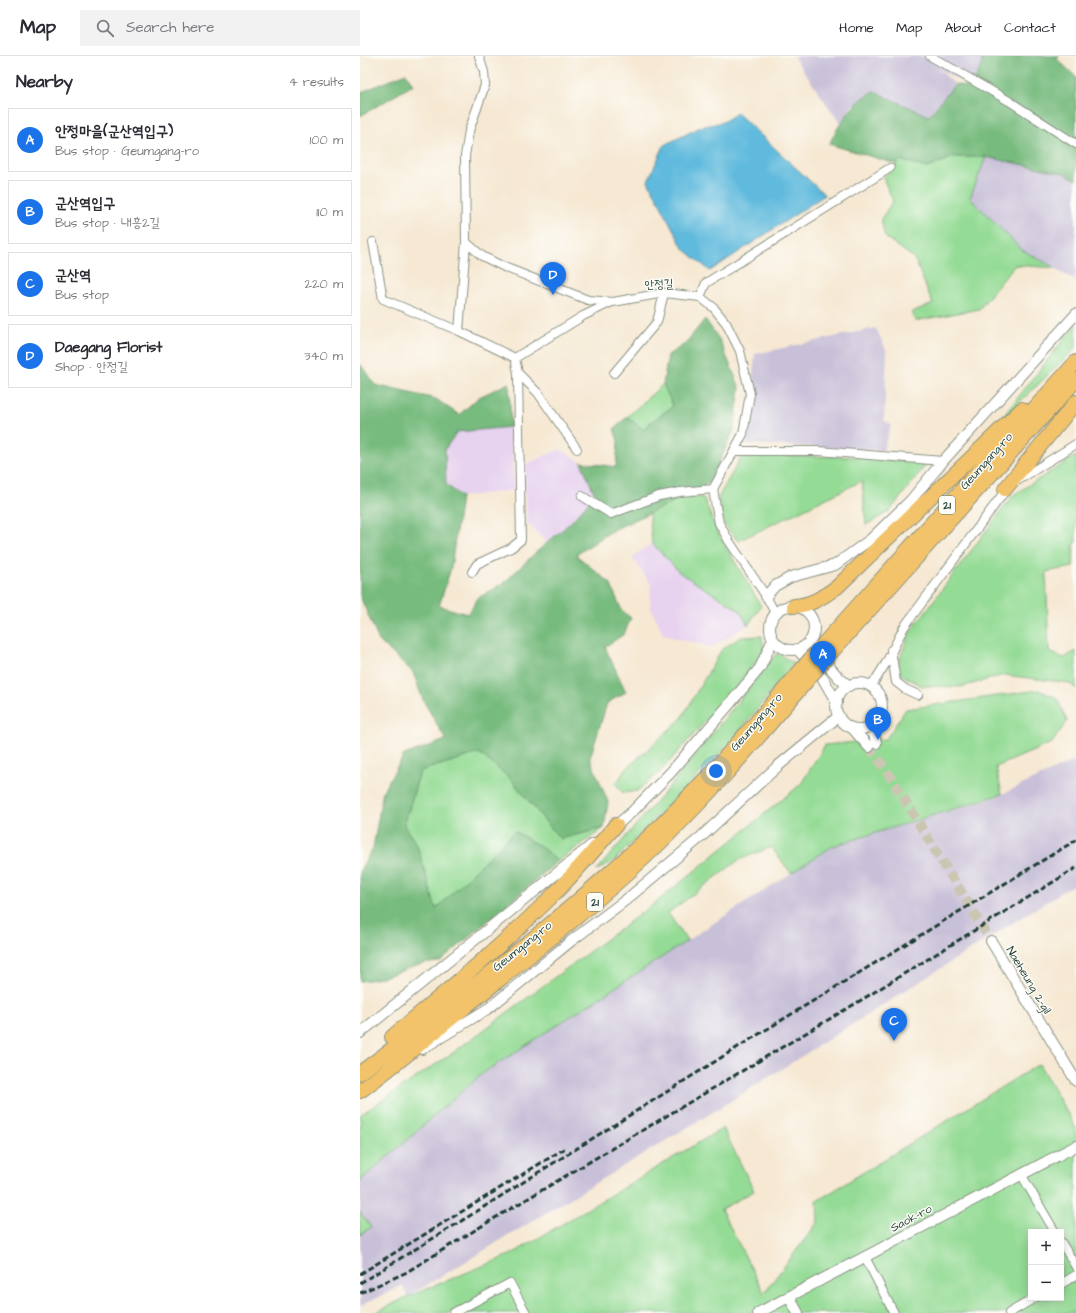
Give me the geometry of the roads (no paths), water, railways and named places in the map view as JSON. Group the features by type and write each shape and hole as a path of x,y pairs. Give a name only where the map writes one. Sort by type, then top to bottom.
{"highway":[{"path":"794,606 806,605 819,600 837,587 1076,358"},
{"name":"Geumgang-ro","path":"360,1091 398,1063 438,1028 590,906 699,804 799,681 819,649 1076,362"},
{"name":"Geumgang-ro","path":"819,649 1076,380"},
{"path":"1005,489 1076,402"},
{"name":"Geumgang-ro","path":"360,1073 526,942 627,857 719,765 799,681"},
{"path":"360,1064 482,962 560,888 616,825"}],"street":[{"path":"459,331 466,242 465,156 469,132 485,85 484,72 479,56"},
{"path":"930,56 1009,101 1076,144"},
{"path":"775,613 766,596 719,523 713,489 736,451 743,434 750,394 740,351 726,323 713,307 700,297 706,283 890,168"},
{"path":"374,242 383,299 459,331 515,358"},
{"name":"안정길","path":"466,242 482,256 504,267 588,300 613,302 664,293 700,297"},
{"path":"614,373 657,322 664,293"},
{"path":"515,358 583,316 613,302"},
{"path":"766,596 775,586 792,577 835,565 871,539 911,500 943,461 1076,314"},
{"path":"472,572 477,564 511,548 521,540 518,372 515,358"},
{"path":"518,372 538,392 577,449"},
{"path":"871,687 886,663 891,650 904,627 1005,489 1076,444"},
{"path":"736,451 820,451 943,461"},
{"path":"582,496 611,514 659,496 680,492 713,489"},
{"path":"360,1033 633,811 672,771 760,668 773,639 770,626 775,613 781,609 794,606 801,608 812,619 819,649 839,678 849,686"},
{"path":"773,639 784,648 819,649"},
{"path":"798,649 822,678 837,703 839,716 844,723 872,745 872,725"},
{"path":"891,650 896,682 905,689 918,695"},
{"path":"837,703 843,690 849,686 864,683 877,692 882,706 881,713 872,725 865,728 853,729"},
{"path":"398,1063 489,1008 571,941 627,899 701,837 783,761 839,716"},
{"name":"Naeheung 2-gil","path":"991,941 1044,1032 1076,1081"},
{"name":"Saok-ro","path":"758,1313 1076,1146"},
{"path":"1021,1174 1053,1229"},
{"path":"1064,1247 1076,1267"},
{"path":"865,1257 894,1313"},
{"path":"1064,1282 1076,1275"},
{"path":"453,1313 510,1283 526,1313"},
{"path":"789,1297 798,1313"},
{"path":"1009,1313 1031,1301"}],"water":[{"path":"737,113 825,195 710,271 683,248 648,181 664,145 701,127 723,122"}],"tunnel":[{"path":"869,747 886,770 991,941"}],"railway":[{"path":"360,1283 746,1042 1076,840"},
{"path":"360,1293 405,1273 858,1002 1076,868"},
{"path":"360,1274 567,1147"}],"place":[{"name":"Daegang Florist","path":"553,295"},
{"name":"안정마을(군산역입구)","path":"823,674"},
{"name":"군산역입구","path":"878,740"},
{"name":"군산역","path":"894,1041"}]}
